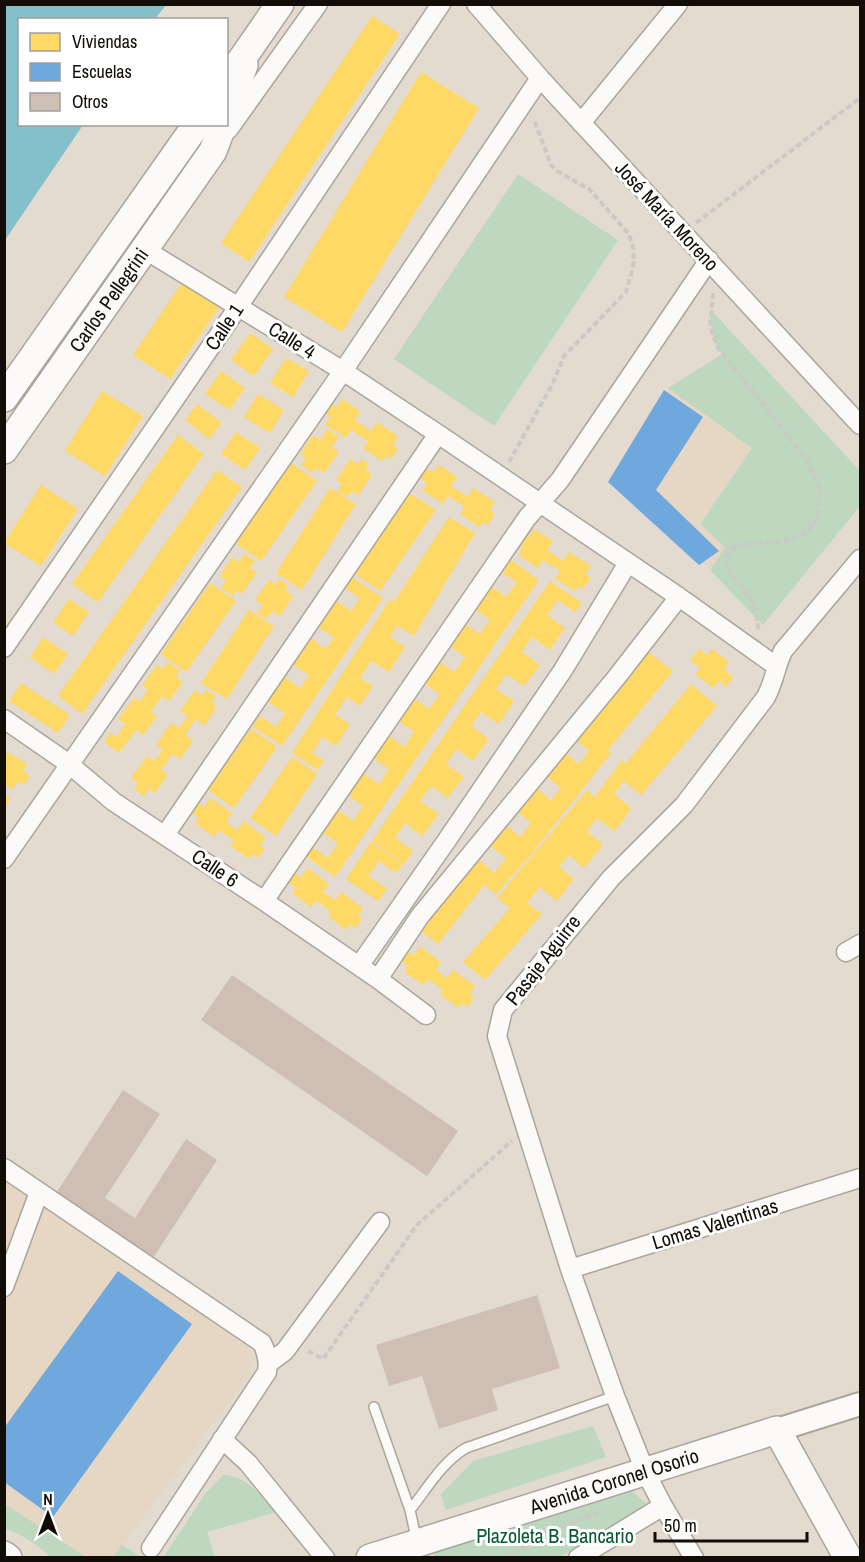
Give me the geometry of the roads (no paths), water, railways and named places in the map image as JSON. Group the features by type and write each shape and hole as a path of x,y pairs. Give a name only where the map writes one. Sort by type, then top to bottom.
{"main road":[{"path":"228,79 279,4"},
{"path":"228,109 251,47"},
{"name":"Carlos Pellegrini","path":"4,398 196,126"},
{"name":"Carlos Pellegrini","path":"4,450 213,151 222,126"},
{"path":"777,1430 848,1557"},
{"name":"Avenida Coronel Osorio","path":"370,1557 419,1550 645,1471 777,1430"}],"street":[{"name":"Carlos Pellegrini","path":"213,151 318,4"},
{"name":"Calle 1","path":"4,648 238,307 441,4"},
{"name":"José María Moreno","path":"476,4 581,123 861,425"},
{"path":"581,123 678,4"},
{"path":"4,859 343,371 540,78"},
{"name":"Calle 4","path":"144,249 343,371 679,597 776,666"},
{"path":"264,901 527,518 560,480 712,264"},
{"path":"165,835 438,434"},
{"name":"Pasaje Aguirre","path":"694,1557 645,1471 615,1396 570,1269 497,1036 499,1022 503,1010 611,878 684,805 766,697 772,686 776,666 783,651 861,559"},
{"path":"359,966 563,670 628,563"},
{"path":"378,979 420,916 616,678 679,597"},
{"name":"Calle 6","path":"4,719 69,764 114,801 378,979 426,1015"},
{"path":"4,1168 262,1343 267,1352 267,1372 151,1548"},
{"name":"Lomas Valentinas","path":"570,1269 861,1178"},
{"path":"4,1287 39,1192"},
{"path":"268,1363 285,1351 380,1222"},
{"name":"Avenida Coronel Osorio","path":"777,1430 861,1404"},
{"path":"222,1439 248,1463 325,1557"},
{"path":"578,1557 663,1506"}],"lane":[{"path":"410,1510 455,1454 466,1448 615,1396"},
{"path":"374,1407 410,1510 419,1550"}],"water":[{"path":"5,4 166,5 156,18 18,18 18,126 82,126 5,240"}],"park label":[{"name":"Plazoleta B. Bancario","path":"555,1536"}]}
